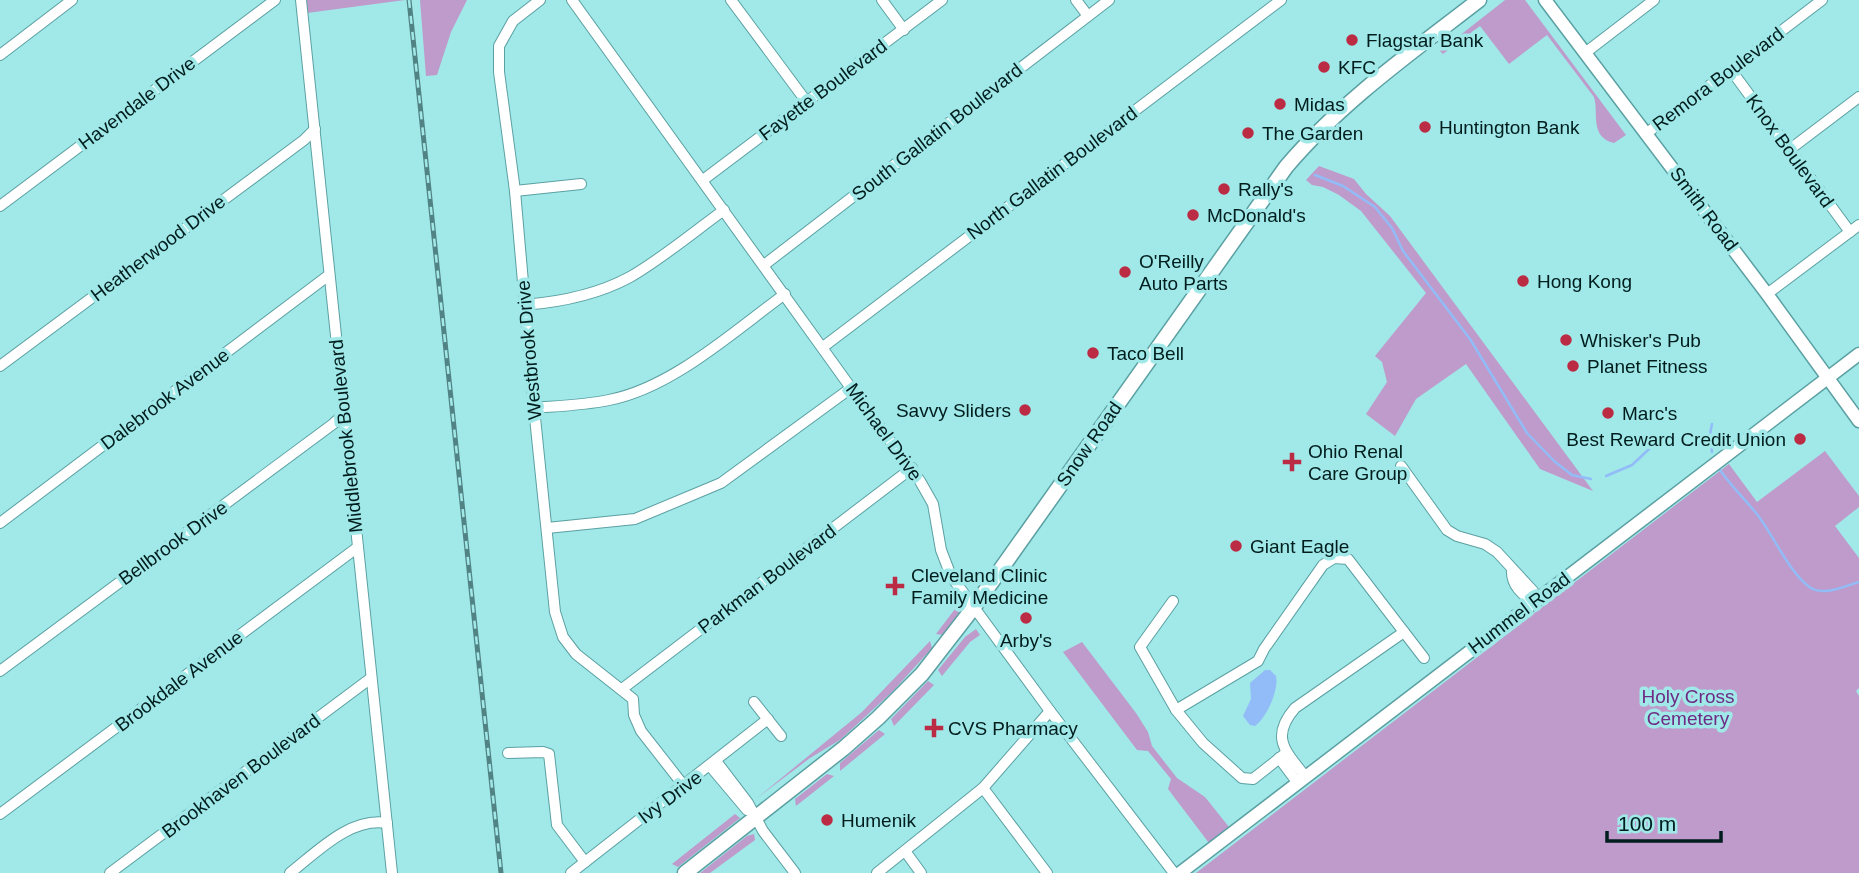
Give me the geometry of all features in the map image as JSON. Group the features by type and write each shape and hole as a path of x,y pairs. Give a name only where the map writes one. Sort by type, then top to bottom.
{"main road":[{"name":"Snow Road","path":"685,873 844,748 899,699 922,674 974,607 1286,167 1341,110 1479,0"}],"street":[{"path":"0,55 72,0"},
{"name":"Havendale Drive","path":"0,206 275,0"},
{"name":"Middlebrook Boulevard","path":"301,0 392,873"},
{"name":"Westbrook Drive","path":"540,0 513,22 499,46 499,72 514,191 555,612 563,637 576,654 622,689"},
{"name":"Michael Drive","path":"572,0 851,388 912,468 933,504 946,565 951,576 1174,873"},
{"path":"731,0 806,102"},
{"path":"882,0 904,30"},
{"name":"Fayette Boulevard","path":"703,180 942,0"},
{"path":"1076,0 1088,16"},
{"name":"South Gallatin Boulevard","path":"764,265 1109,0"},
{"name":"North Gallatin Boulevard","path":"823,347 1281,0"},
{"name":"Smith Road","path":"1545,0 1647,133 1859,421"},
{"path":"1585,53 1654,0"},
{"name":"Remora Boulevard","path":"1647,133 1822,0"},
{"name":"Knox Boulevard","path":"1731,70 1850,232"},
{"path":"1789,150 1859,97"},
{"name":"Heatherwood Drive","path":"0,366 314,130"},
{"path":"514,191 581,184"},
{"path":"524,305 561,302 598,291 631,276 724,210"},
{"path":"1767,294 1859,225"},
{"name":"Dalebrook Avenue","path":"0,523 329,275"},
{"path":"534,408 610,400 669,378 785,294"},
{"name":"Hummel Road","path":"1180,873 1859,354"},
{"path":"547,528 635,519 721,484 851,388"},
{"name":"Bellbrook Drive","path":"0,671 344,414"},
{"path":"1401,466 1447,530 1491,547 1512,570 1511,577 1525,597 1534,601"},
{"name":"Parkman Boulevard","path":"622,689 912,468"},
{"name":"Brookdale Avenue","path":"0,814 358,547"},
{"path":"1176,710 1258,661 1323,565 1334,558 1348,559 1424,658"},
{"path":"1173,601 1140,648 1176,710 1203,743 1242,778 1253,779 1283,756"},
{"path":"1301,779 1283,756 1281,736 1287,718 1295,708 1404,632"},
{"name":"Brookhaven Boulevard","path":"110,873 371,678"},
{"path":"622,689 633,698 634,715 641,731 684,786"},
{"path":"754,702 781,736"},
{"path":"877,873 983,788 1050,710"},
{"name":"Ivy Drive","path":"571,873 768,719"},
{"path":"508,753 549,754 556,825 585,862"},
{"path":"713,764 748,803 755,818 795,873"},
{"path":"983,788 1047,873"},
{"path":"290,873 348,830 376,821 387,822"},
{"path":"905,851 921,873"}],"green space":[{"path":"306,0 405,0 307,13"},
{"path":"420,0 467,0 451,32 437,75 426,76"},
{"path":"1505,0 1525,0 1626,135 1614,143 1601,135 1596,123 1594,97 1547,35 1509,64 1480,26 1443,54 1440,51"},
{"path":"1319,166 1354,179 1390,216 1593,491 1540,469 1466,364 1416,399 1395,436 1366,414 1387,382 1382,362 1375,356 1426,293 1361,211 1339,195 1306,180"},
{"name":"Holy Cross Cemetery","path":"1825,451 1859,496 1859,507 1835,526 1859,558 1859,688 1856,691 1859,696 1859,873 1196,873 1729,464 1757,502"},
{"path":"955,609 960,613 943,635 936,634"},
{"path":"976,629 980,635 970,642 942,676 938,670 965,637"},
{"path":"930,641 932,648 893,691 840,740 810,758 757,798 862,712"},
{"path":"1082,642 1136,713 1148,732 1152,746 1177,778 1205,797 1229,827 1209,843 1168,789 1171,779 1148,751 1137,750 1063,652"},
{"path":"928,681 934,685 894,726 891,719"},
{"path":"879,730 885,734 840,771 840,763"},
{"path":"827,774 834,776 796,806 795,799"},
{"path":"735,814 740,818 678,867 672,864"},
{"path":"754,834 755,840 710,873 700,873 747,836"}],"water":[{"path":"1265,670 1270,670 1276,676 1274,696 1259,722 1255,726 1250,725 1243,716 1251,699 1250,683"}],"waterway":[{"path":"1315,175 1343,186 1375,207 1392,228 1403,251 1470,339 1527,433 1572,475 1591,479"},
{"path":"1710,434 1712,424"},
{"path":"1606,476 1632,465 1662,437 1670,435"},
{"path":"1686,435 1710,436 1712,452"},
{"path":"1720,470 1762,521 1803,582 1822,591 1835,590 1859,582"}],"railway":[{"path":"409,0 501,873"}],"place":[{"name":"Flagstar Bank","path":"1352,40"},
{"name":"KFC","path":"1324,67"},
{"name":"Midas","path":"1280,104"},
{"name":"Huntington Bank","path":"1425,127"},
{"name":"The Garden","path":"1248,133"},
{"name":"Rally's","path":"1224,189"},
{"name":"McDonald's","path":"1193,215"},
{"name":"O'Reilly Auto Parts","path":"1125,272"},
{"name":"Hong Kong","path":"1523,281"},
{"name":"Whisker's Pub","path":"1566,340"},
{"name":"Taco Bell","path":"1093,353"},
{"name":"Planet Fitness","path":"1573,366"},
{"name":"Savvy Sliders","path":"1025,410"},
{"name":"Marc's","path":"1608,413"},
{"name":"Best Reward Credit Union","path":"1800,439"},
{"name":"Ohio Renal Care Group","path":"1292,462"},
{"name":"Giant Eagle","path":"1236,546"},
{"name":"Cleveland Clinic Family Medicine","path":"895,586"},
{"name":"Arby's","path":"1026,618"},
{"name":"CVS Pharmacy","path":"934,728"},
{"name":"Humenik","path":"827,820"}]}
